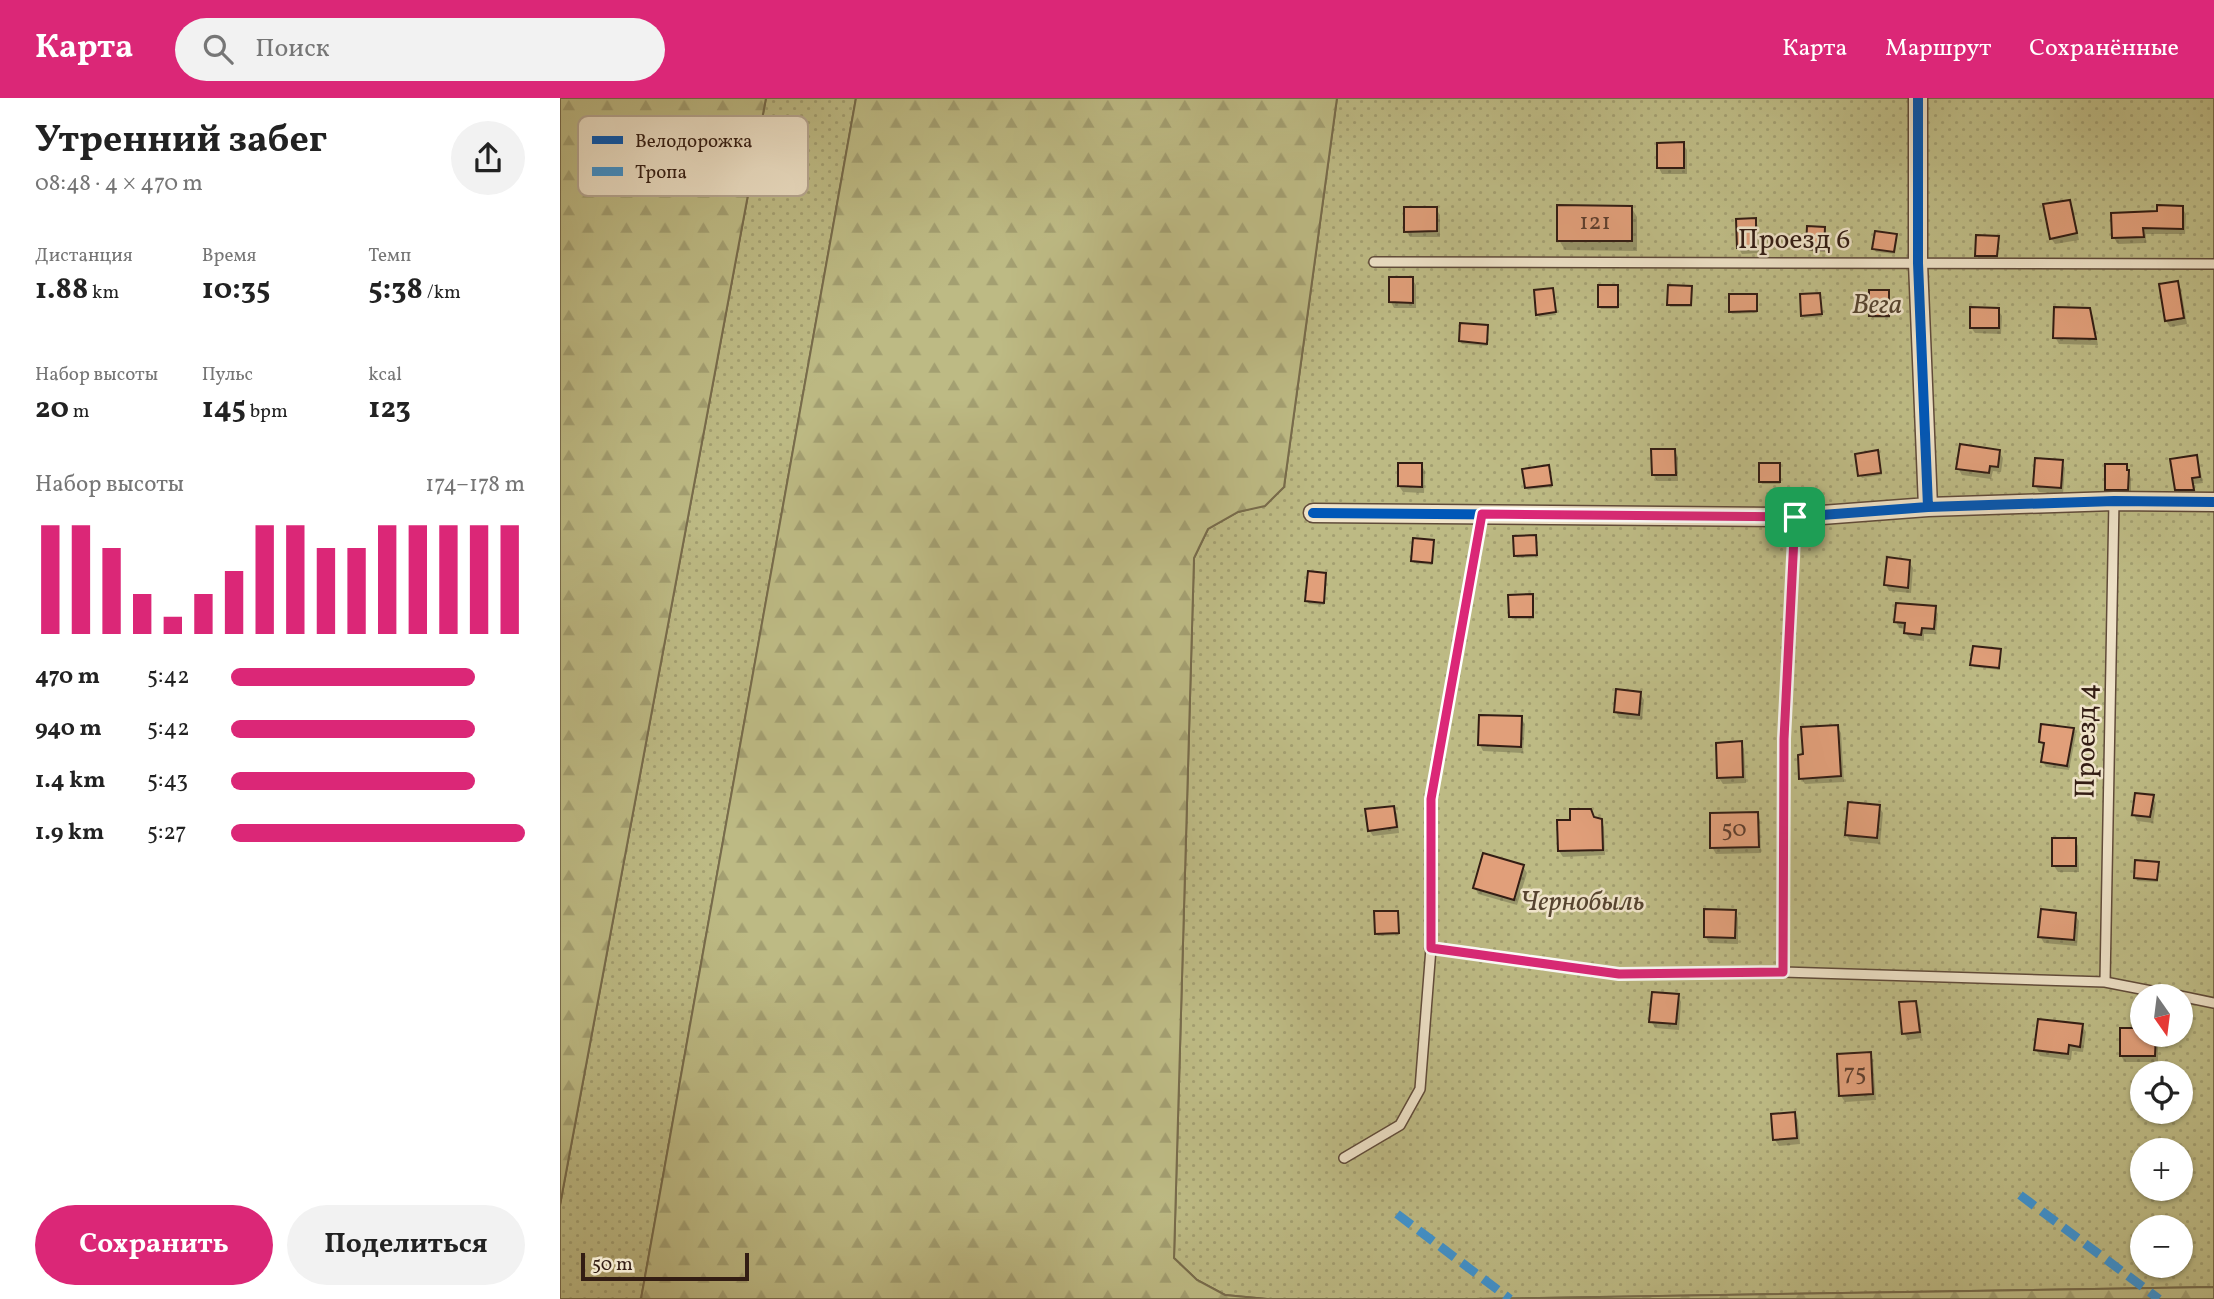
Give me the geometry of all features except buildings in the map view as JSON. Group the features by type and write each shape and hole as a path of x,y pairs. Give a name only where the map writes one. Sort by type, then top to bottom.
{"street":[{"path":"1918,98 1918,263 1928,507"},
{"path":"1314,513 1795,517 1928,507 2114,501 2214,502"}],"lane":[{"name":"Проезд 6","path":"1374,262 2214,264"},
{"name":"Проезд 4","path":"2105,982 2114,501"},
{"path":"1344,1158 1399,1125 1420,1089 1431,948 1431,799 1482,514"},
{"path":"1783,972 1784,739 1795,517"},
{"path":"1431,948 1619,974 1783,972 2105,982 2130,987"},
{"path":"2193,999 2214,1003"}],"green space":[{"path":"560,98 766,98 763,116 578,116 578,196 748,196 560,1205"},
{"path":"766,98 856,98 641,1299 560,1299 560,1205 748,196 808,196 808,116 763,116"},
{"path":"856,98 1337,98 1284,487 1265,506 1238,512 1208,529 1194,558 1174,1258 1197,1280 1225,1295 1267,1299 641,1299"},
{"name":"Чернобыль","path":"1337,98 2214,98 2214,1287 1475,1299 1267,1299 1225,1295 1197,1280 1174,1258 1194,558 1208,529 1238,512 1265,505 1284,487"},
{"path":"2214,1287 2214,1299 1475,1299"}],"marked path":[{"path":"2020,1195 2159,1299"},
{"path":"1397,1214 1510,1299"}],"cycle path":[{"path":"1918,98 1918,263 1928,507"},
{"path":"1313,513 1795,517 1928,507 2114,501 2214,502"}],"route":[{"path":"1482,514 1795,517 1784,739 1783,972 1619,974 1431,948 1431,799 1482,514"}],"park label":[{"name":"Вега","path":"1877,305"}]}
